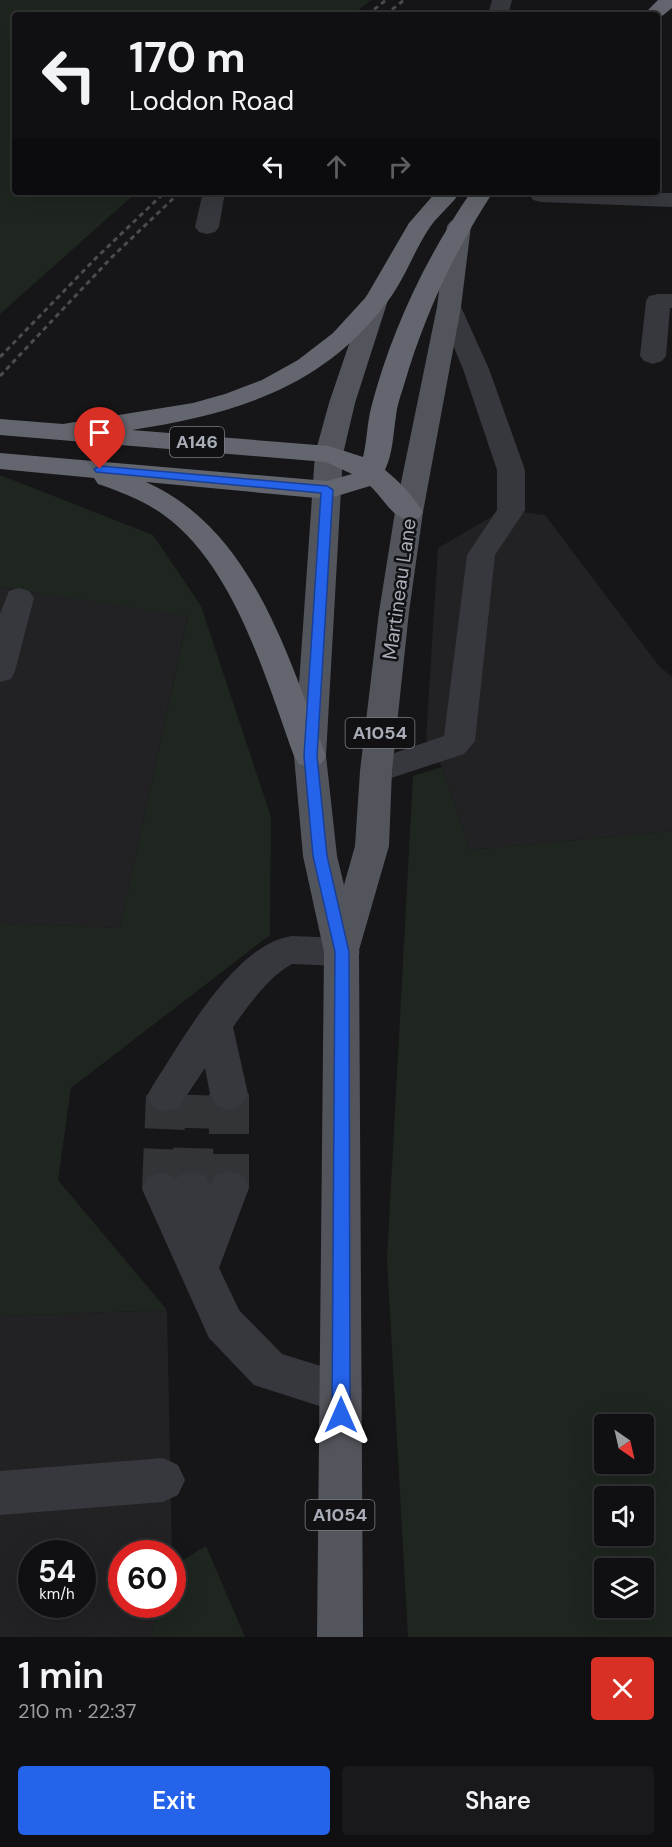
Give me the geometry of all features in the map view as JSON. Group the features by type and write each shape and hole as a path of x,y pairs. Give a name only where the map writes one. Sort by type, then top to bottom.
{"highway":[{"path":"655,12 669,0"},
{"name":"Martineau Lane","path":"376,300 422,222 446,195"},
{"name":"Martineau Lane","path":"370,472 376,458 384,408 425,290 459,226 480,195"},
{"name":"A146","path":"64,432 197,412 250,396 296,373 337,344 376,300"},
{"name":"A146","path":"0,427 329,454 358,463 393,489 409,512"},
{"name":"A146","path":"0,461 327,490 352,485 370,472"},
{"name":"A146","path":"78,467 132,486 181,514 225,563 260,623 310,756"}],"main road":[{"name":"Martineau Lane","path":"342,952 372,846 376,771 394,612 409,512 449,307 459,226"},
{"name":"Martineau Lane","path":"340,1637 342,952 320,856 310,756 329,454 342,403 376,300"}],"street":[{"path":"207,227 213,195"},
{"path":"541,195 672,200"},
{"path":"653,356 665,301"},
{"path":"376,771 453,746 459,741 481,555 511,510 511,470 476,369 449,307"},
{"path":"0,671 19,598"},
{"path":"214,1026 197,1095 214,1026 243,985 270,960 286,951 342,952"},
{"path":"198,1269 194,1188 198,1269 224,1324 269,1371 341,1392"},
{"path":"0,1493 163,1480"}],"shaded area":[{"path":"0,0 371,0 356,12 12,12 12,195 134,195 0,314"},
{"path":"0,475 153,535 201,606 271,817 270,935 71,1088 58,1180 167,1310 0,1316 0,923 120,928 188,616 0,587"},
{"path":"503,510 545,515 659,666 672,677 672,831 470,850 442,767 426,739 438,548"},
{"path":"0,587 188,615 120,928 0,923"},
{"path":"442,767 470,850 672,831 672,1637 408,1637 387,1259 413,776"},
{"path":"167,1310 172,1540 108,1540 108,1618 156,1618 150,1637 0,1637 0,1316"},
{"path":"206,1546 245,1637 150,1637 156,1618 186,1618 186,1558"}],"tunnel":[{"path":"229,1094 229,1188"},
{"path":"192,1188 195,1095"},
{"path":"162,1189 166,1096"}],"railway":[{"path":"371,12 386,0"},
{"path":"389,12 404,0"},
{"path":"0,357 97,257 162,195"},
{"path":"0,376 112,257 177,195"}],"route":[{"path":"100,469 327,490 310,756 320,856 342,952 341,1415"}]}
